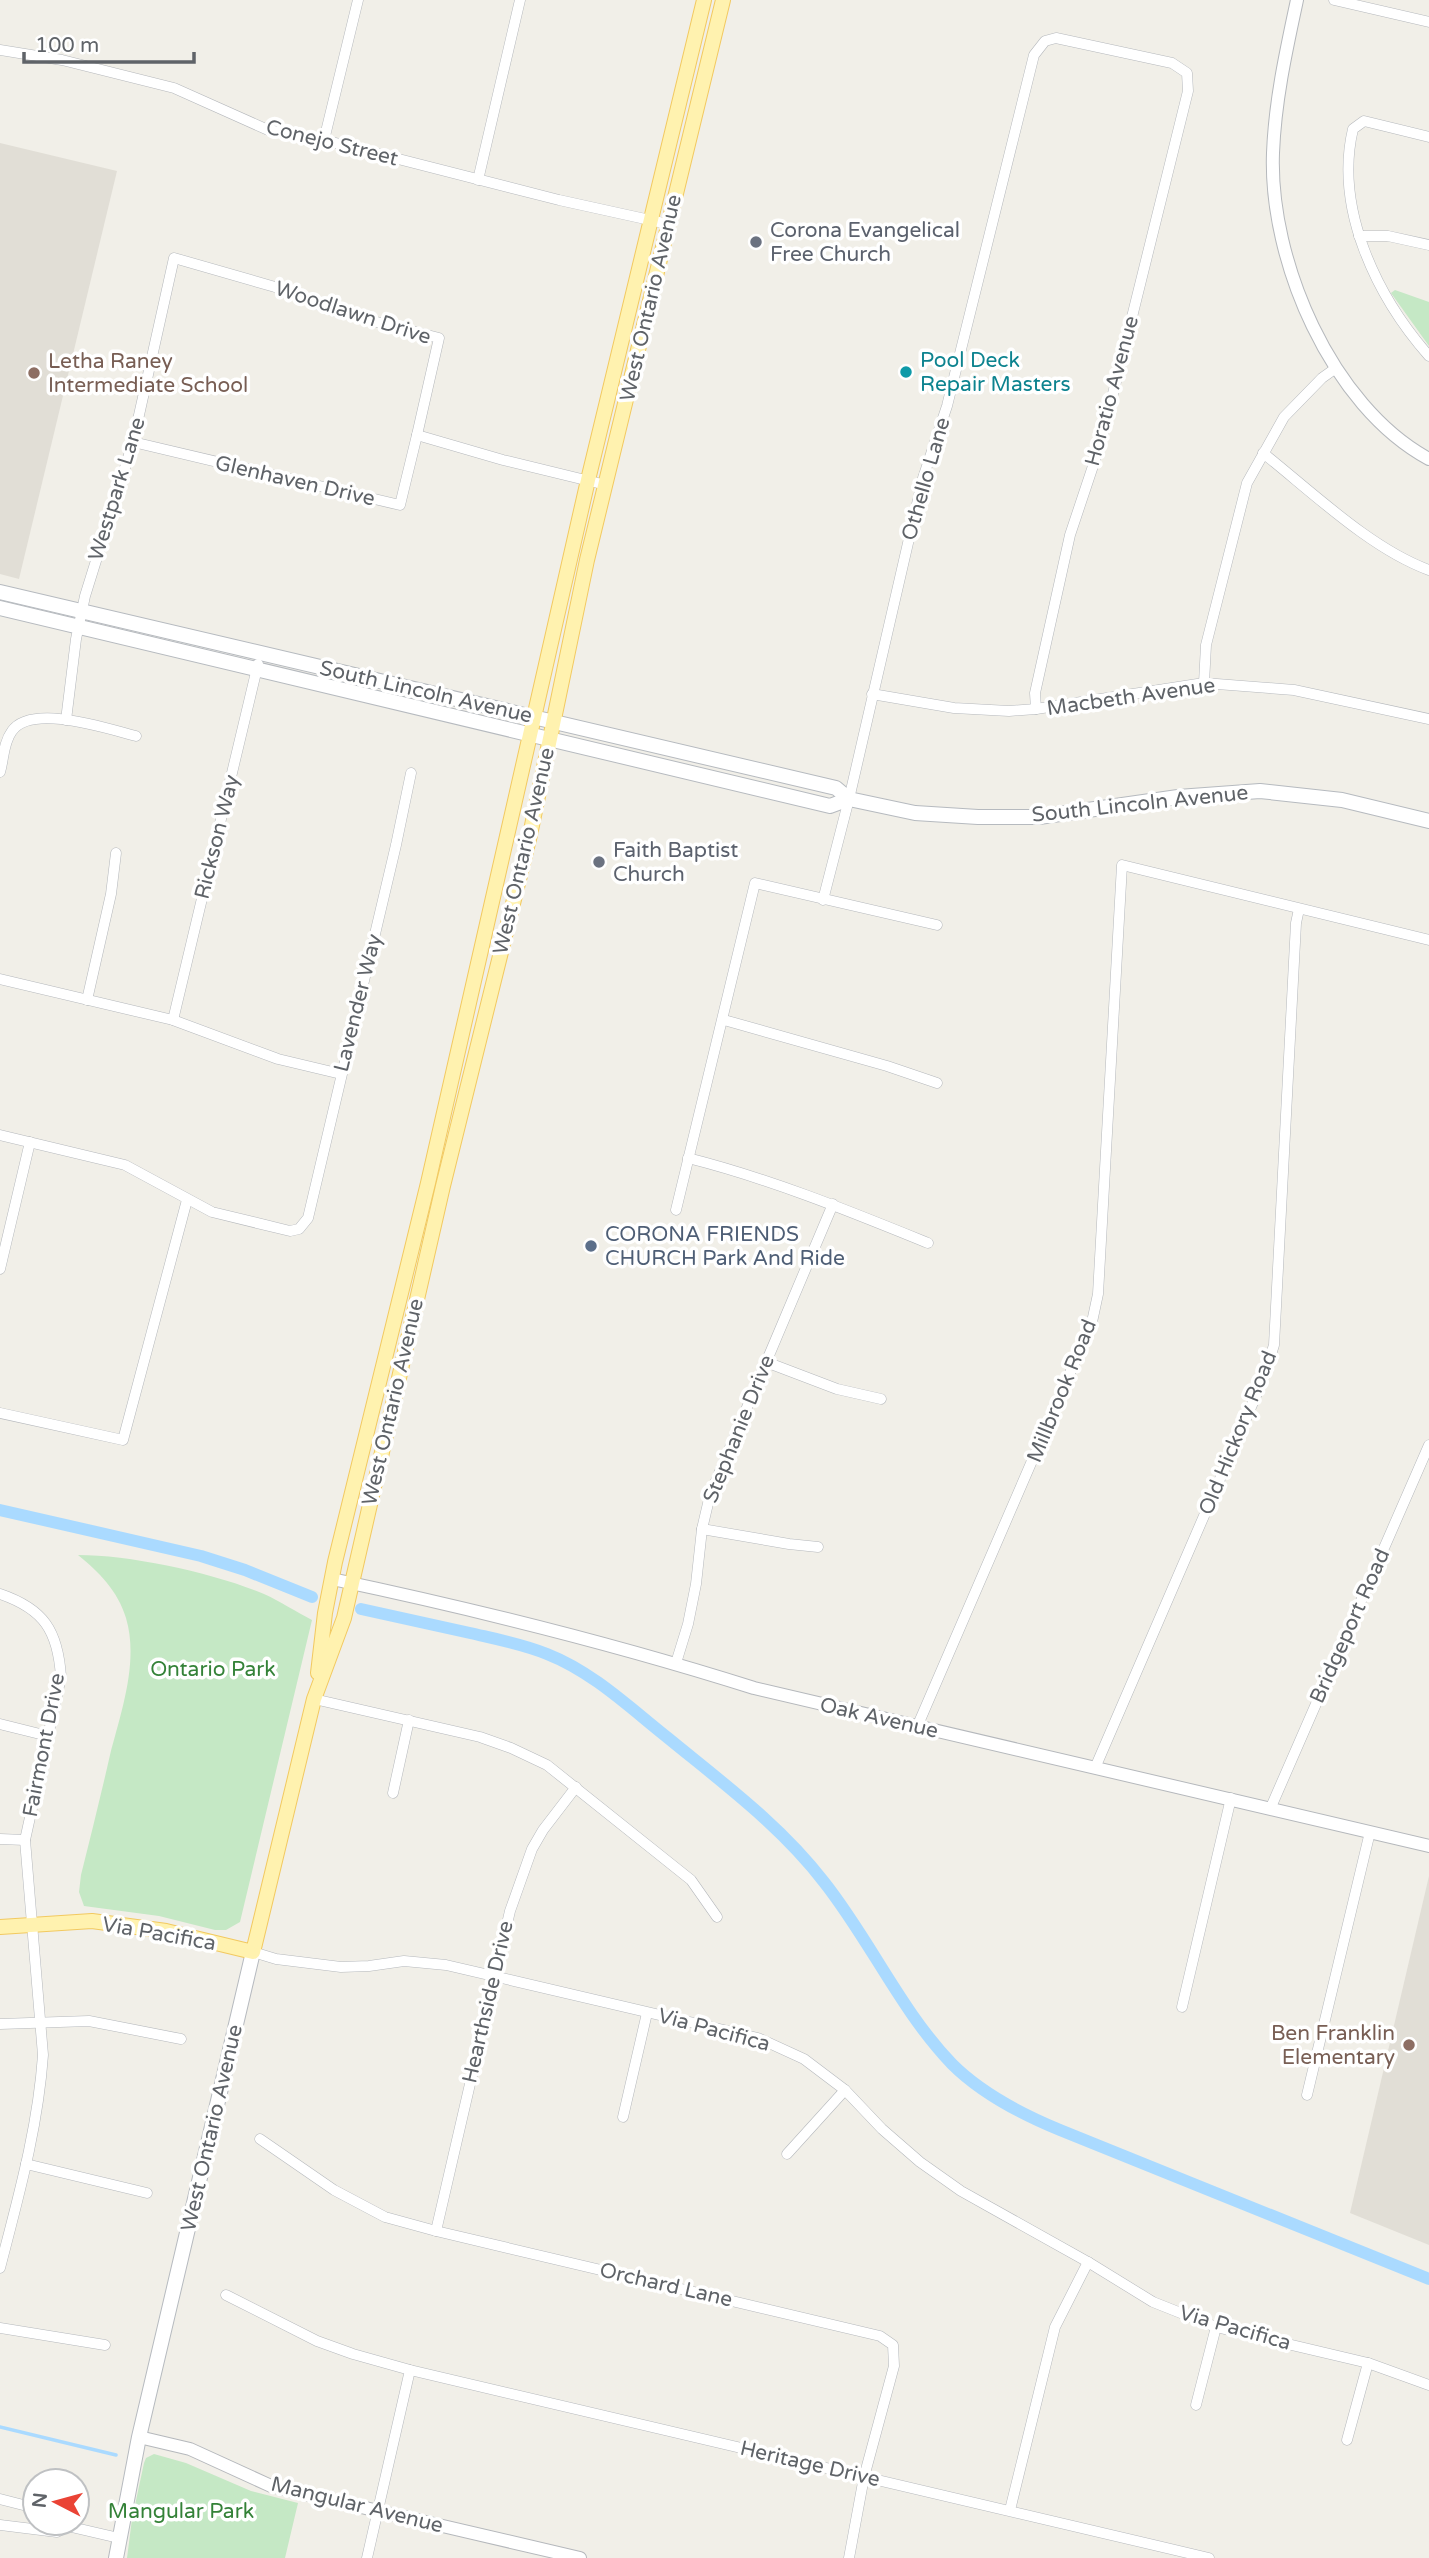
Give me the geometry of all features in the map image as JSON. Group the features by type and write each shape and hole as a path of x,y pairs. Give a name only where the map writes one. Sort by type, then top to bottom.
{"main road":[{"name":"West Ontario Avenue","path":"116,2558 139,2437 314,1699 332,1579 431,1170 587,480 704,0"},
{"name":"West Ontario Avenue","path":"314,1699 344,1618 440,1198 530,835 587,560 723,0"},
{"name":"South Lincoln Avenue","path":"0,592 836,788 849,799 915,813 1039,817 1178,797 1260,791 1342,800 1429,821"},
{"name":"South Lincoln Avenue","path":"0,608 830,806 849,799"},
{"name":"Via Pacifica","path":"0,1927 92,1922 166,1931 253,1952"}],"street":[{"path":"324,140 358,0"},
{"path":"478,180 520,0"},
{"path":"1297,0 1282,66 1273,156 1277,209 1287,262 1317,337 1336,368 1356,395 1389,429 1429,459"},
{"path":"1334,0 1429,22"},
{"name":"Othello Lane","path":"823,900 923,478 947,406 1034,55 1045,41 1056,38 1172,63 1187,73"},
{"name":"Conejo Street","path":"0,50 73,62 174,88 268,130 324,140 478,180 668,224"},
{"name":"Horatio Avenue","path":"1036,709 1035,693 1070,535 1101,442 1188,91 1187,73"},
{"path":"1429,137 1364,121 1353,129 1349,145 1350,180 1359,236 1374,275 1393,310 1429,356"},
{"path":"1359,236 1388,236 1429,245"},
{"name":"Woodlawn Drive","path":"174,258 275,287 334,311 439,338 418,435"},
{"name":"Westpark Lane","path":"66,720 82,611 105,527 134,442 174,258"},
{"path":"1204,682 1206,645 1247,483 1284,418 1336,368"},
{"path":"418,435 503,460 606,485"},
{"name":"Glenhaven Drive","path":"134,442 400,506 418,435"},
{"path":"1263,453 1367,536 1413,565 1429,570"},
{"name":"Rickson Way","path":"173,1020 261,653"},
{"name":"Macbeth Avenue","path":"872,694 954,708 1009,711 1204,682 1294,690 1429,719"},
{"path":"0,772 6,744 17,725 27,720 66,720 136,736"},
{"name":"Lavender Way","path":"187,1200 212,1212 290,1231 299,1229 308,1217 411,773"},
{"path":"87,1000 111,894 116,853"},
{"name":"Millbrook Road","path":"917,1727 1092,1322 1098,1294 1122,865 1299,909"},
{"path":"676,1210 755,883 937,925"},
{"path":"1299,909 1429,940"},
{"name":"Old Hickory Road","path":"1095,1768 1264,1377 1274,1345 1299,909"},
{"path":"0,979 173,1020 278,1059 341,1074"},
{"path":"724,1020 887,1066 937,1083"},
{"path":"0,1135 125,1165 187,1200 123,1440 0,1413"},
{"path":"0,1269 30,1142"},
{"path":"688,1158 734,1169 833,1204 928,1242"},
{"name":"Stephanie Drive","path":"676,1663 688,1624 710,1494 833,1204"},
{"path":"766,1362 837,1389 881,1399"},
{"name":"Bridgeport Road","path":"1271,1807 1429,1446"},
{"path":"702,1529 818,1547"},
{"name":"Oak Avenue","path":"332,1579 524,1622 676,1663 754,1688 1429,1846"},
{"name":"Fairmont Drive","path":"0,1594 22,1602 41,1617 52,1633 59,1652 61,1677 25,1840 38,2022 43,2055 41,2090 0,2268"},
{"path":"314,1699 480,1737 547,1765 691,1880 718,1917"},
{"path":"393,1793 410,1720"},
{"path":"0,1724 48,1736"},
{"name":"Hearthside Drive","path":"436,2231 510,1911 528,1858 543,1830 576,1787"},
{"path":"1182,2007 1231,1798"},
{"path":"1307,2095 1370,1832"},
{"path":"0,1839 25,1840"},
{"name":"Via Pacifica","path":"253,1952 276,1959 341,1967 404,1961 446,1965 758,2038 804,2059 845,2090 882,2129 920,2162 961,2191 1153,2302 1216,2327 1368,2363 1429,2385"},
{"path":"623,2117 647,2013"},
{"path":"0,2024 89,2021 181,2039"},
{"path":"787,2154 845,2090"},
{"name":"Orchard Lane","path":"260,2139 334,2189 385,2217 880,2336 893,2345 894,2366 864,2477"},
{"path":"26,2164 147,2193"},
{"path":"1010,2510 1055,2328 1088,2262"},
{"name":"Heritage Drive","path":"226,2295 317,2341 410,2370 1209,2558"},
{"path":"1196,2405 1216,2327"},
{"path":"0,2328 105,2345"},
{"path":"1348,2440 1368,2363"},
{"path":"367,2558 410,2370"},
{"name":"Mangular Avenue","path":"139,2437 190,2449 271,2486 580,2558"},
{"path":"849,2558 864,2477"},
{"path":"0,2499 21,2504"},
{"path":"0,2525 21,2528"},
{"path":"91,2531 119,2538"}],"shaded area":[{"name":"Letha Raney Intermediate School","path":"0,143 117,171 19,579 0,574"},
{"name":"Ben Franklin Elementary","path":"1429,1876 1429,2245 1350,2213"}],"green space":[{"path":"1395,290 1429,302 1429,346 1391,293"},
{"name":"Ontario Park","path":"78,1555 147,1562 221,1579 264,1594 312,1620 240,1922 226,1930 215,1930 159,1916 84,1906 79,1892 81,1875 127,1687 131,1652 123,1608 100,1575"},
{"name":"Mangular Park","path":"154,2454 186,2463 251,2491 298,2503 285,2558 127,2558 144,2463 146,2458"}],"waterway":[{"path":"0,1510 201,1556 245,1570 312,1597"},
{"path":"361,1609 528,1647 580,1670 610,1692 730,1789 789,1842 841,1904 901,1998 934,2043 952,2064 989,2094 1060,2130 1429,2279"},
{"path":"0,2427 116,2455"}],"place":[{"name":"Corona Evangelical Free Church","path":"756,242"},
{"name":"Pool Deck Repair Masters","path":"906,372"},
{"name":"Letha Raney Intermediate School","path":"34,373"},
{"name":"Faith Baptist Church","path":"599,862"},
{"name":"CORONA FRIENDS CHURCH Park And Ride","path":"591,1246"},
{"name":"Ben Franklin Elementary","path":"1409,2045"}]}
